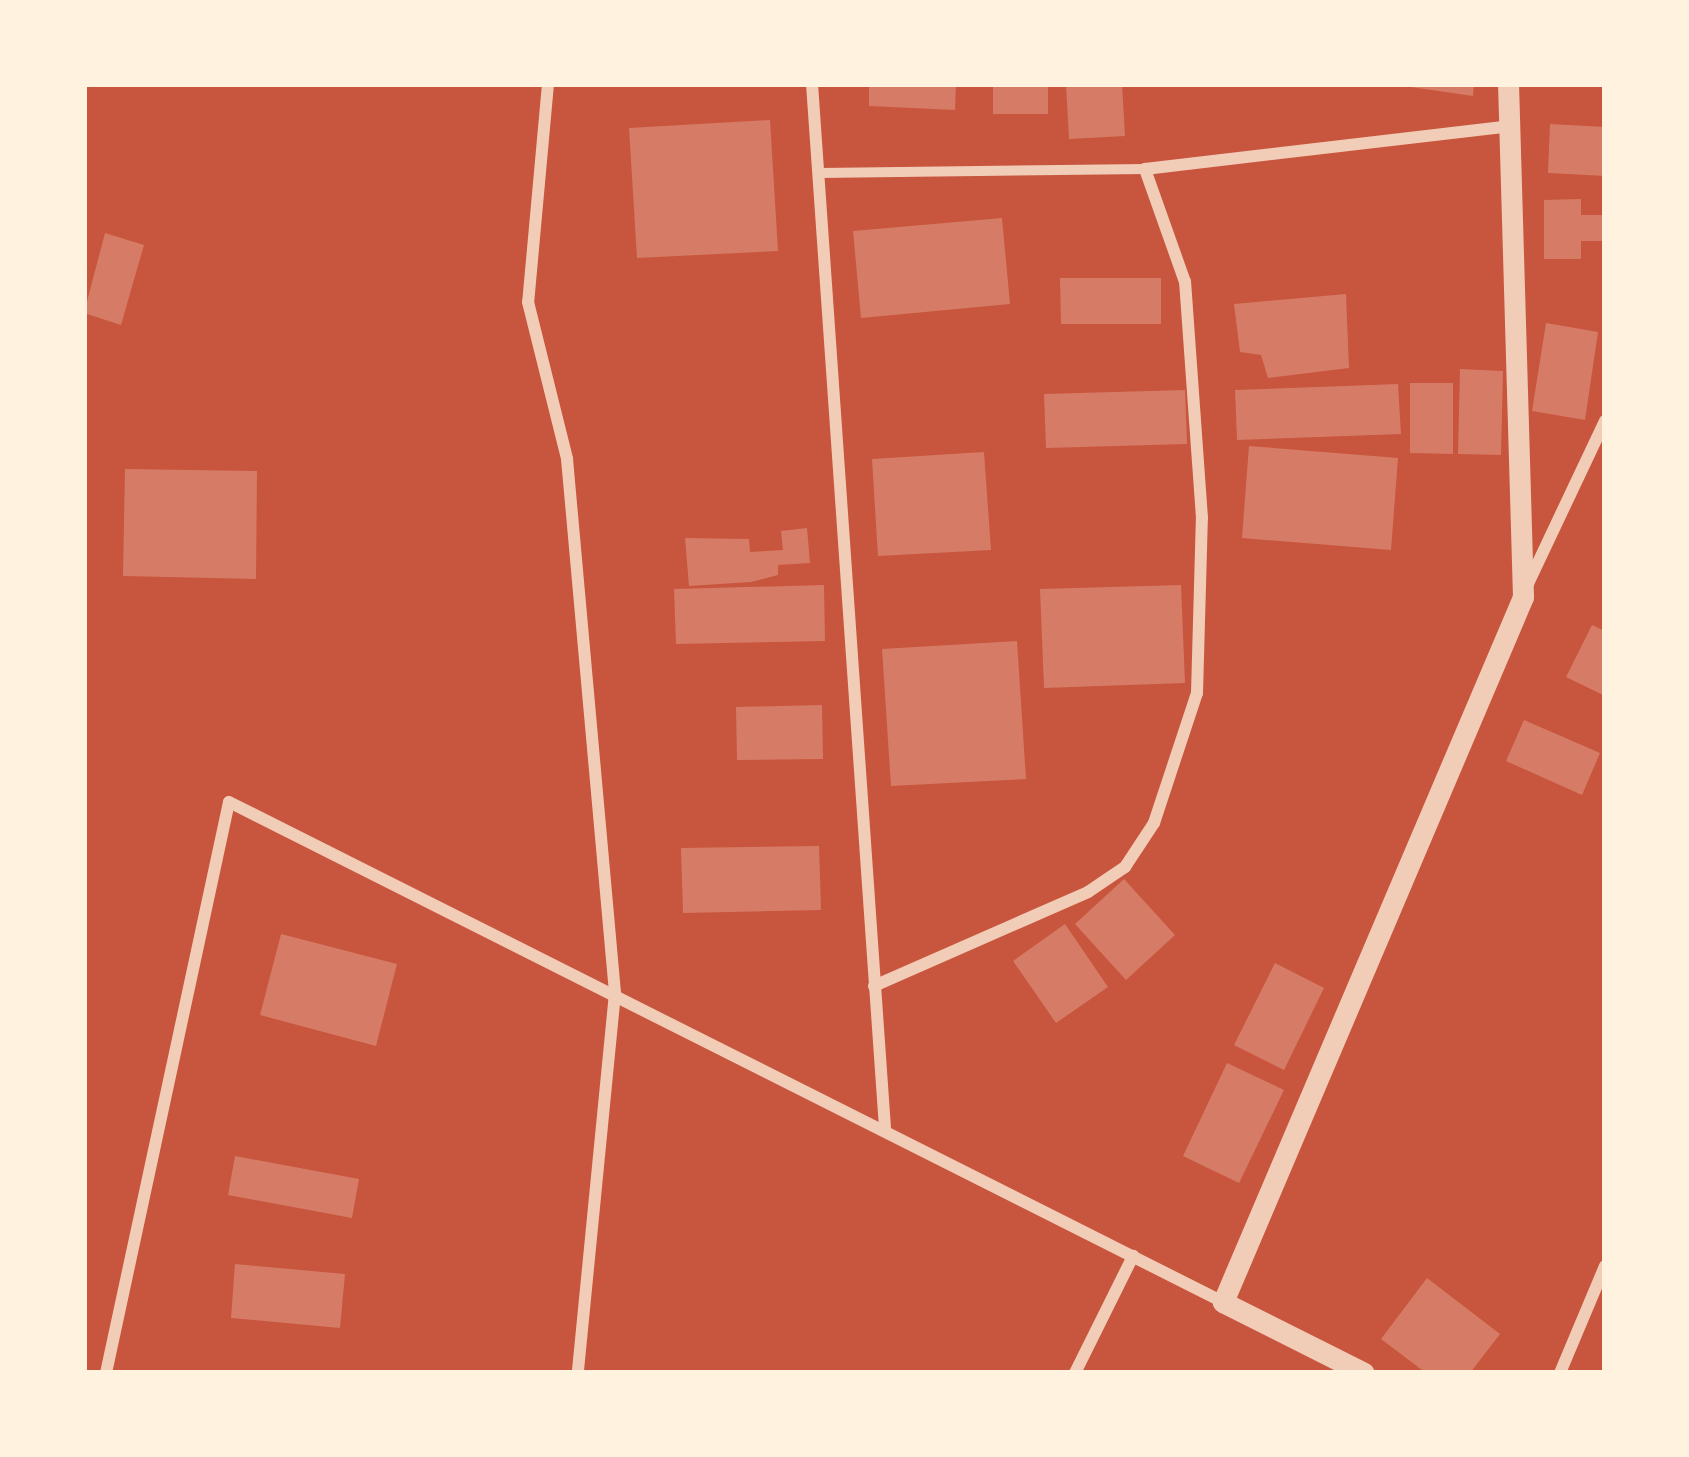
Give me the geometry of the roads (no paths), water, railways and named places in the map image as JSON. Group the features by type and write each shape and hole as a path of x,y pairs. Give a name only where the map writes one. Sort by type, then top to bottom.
{"street":[{"path":"548,84 528,302 567,459 614,993 578,1373"},
{"path":"812,84 886,1127"},
{"path":"1508,84 1522,597"},
{"path":"820,172 1144,169 1509,126"},
{"path":"874,986 1088,892 1125,866 1154,824 1197,693 1202,518 1185,282 1144,169"},
{"path":"1223,1302 1522,597 1605,421"},
{"path":"106,1373 229,802 886,1127 1364,1373"},
{"path":"1075,1373 1133,1256"},
{"path":"1560,1373 1605,1266"}]}
